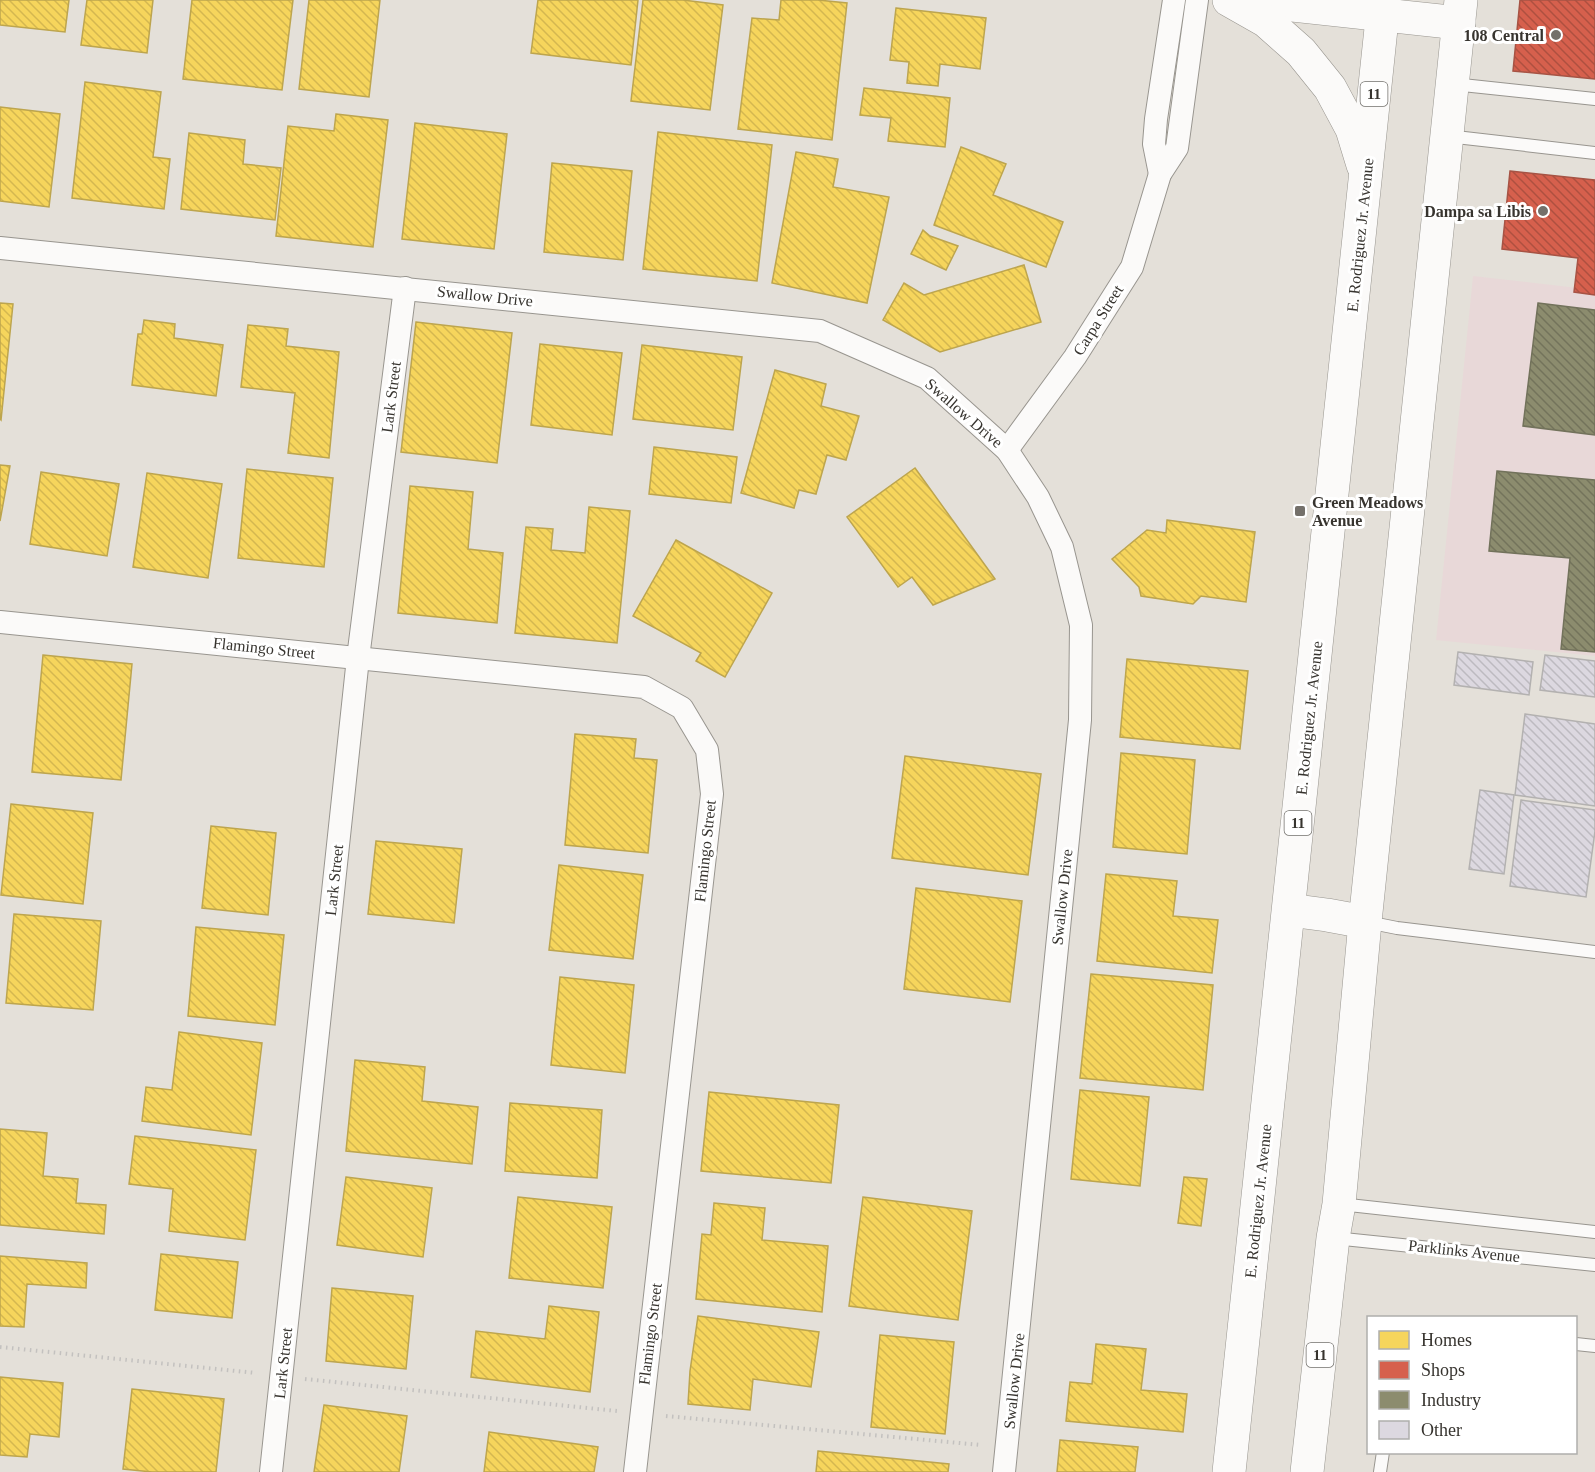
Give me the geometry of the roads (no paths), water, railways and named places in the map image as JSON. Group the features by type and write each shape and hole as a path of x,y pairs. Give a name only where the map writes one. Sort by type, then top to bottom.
{"main road":[{"path":"1229,0 1266,21 1301,52 1323,79 1352,129 1366,174"},
{"path":"1245,0 1460,12"},
{"name":"E. Rodriguez Jr. Avenue","path":"1229,1472 1383,7"},
{"name":"11","path":"1308,1472 1333,1238 1339,1204 1365,922 1460,12"},
{"path":"1289,910 1365,922"}],"street":[{"name":"Carpa Street","path":"1160,174 1154,144 1174,0"},
{"name":"Carpa Street","path":"1007,450 1075,357 1132,267 1160,174 1177,148 1197,0"},
{"name":"Swallow Drive","path":"0,248 820,331 927,378 1007,450 1038,497 1062,547 1081,625 1080,720 1004,1472"},
{"name":"Lark Street","path":"271,1472 358,658 405,288"},
{"name":"Flamingo Street","path":"0,622 644,687 682,708 707,750 712,794 635,1472"}],"lane":[{"path":"1453,84 1595,99"},
{"path":"1447,136 1595,153"},
{"path":"1365,922 1397,928 1595,952"},
{"name":"Parklinks Avenue","path":"1339,1204 1595,1232"},
{"name":"Parklinks Avenue","path":"1333,1238 1595,1265"},
{"path":"1577,1344 1595,1347"},
{"path":"1380,1472 1383,1454"}],"place":[{"name":"108 Central","path":"1556,35"},
{"name":"Dampa sa Libis","path":"1543,211"},
{"name":"Green Meadows Avenue","path":"1300,511"}]}
